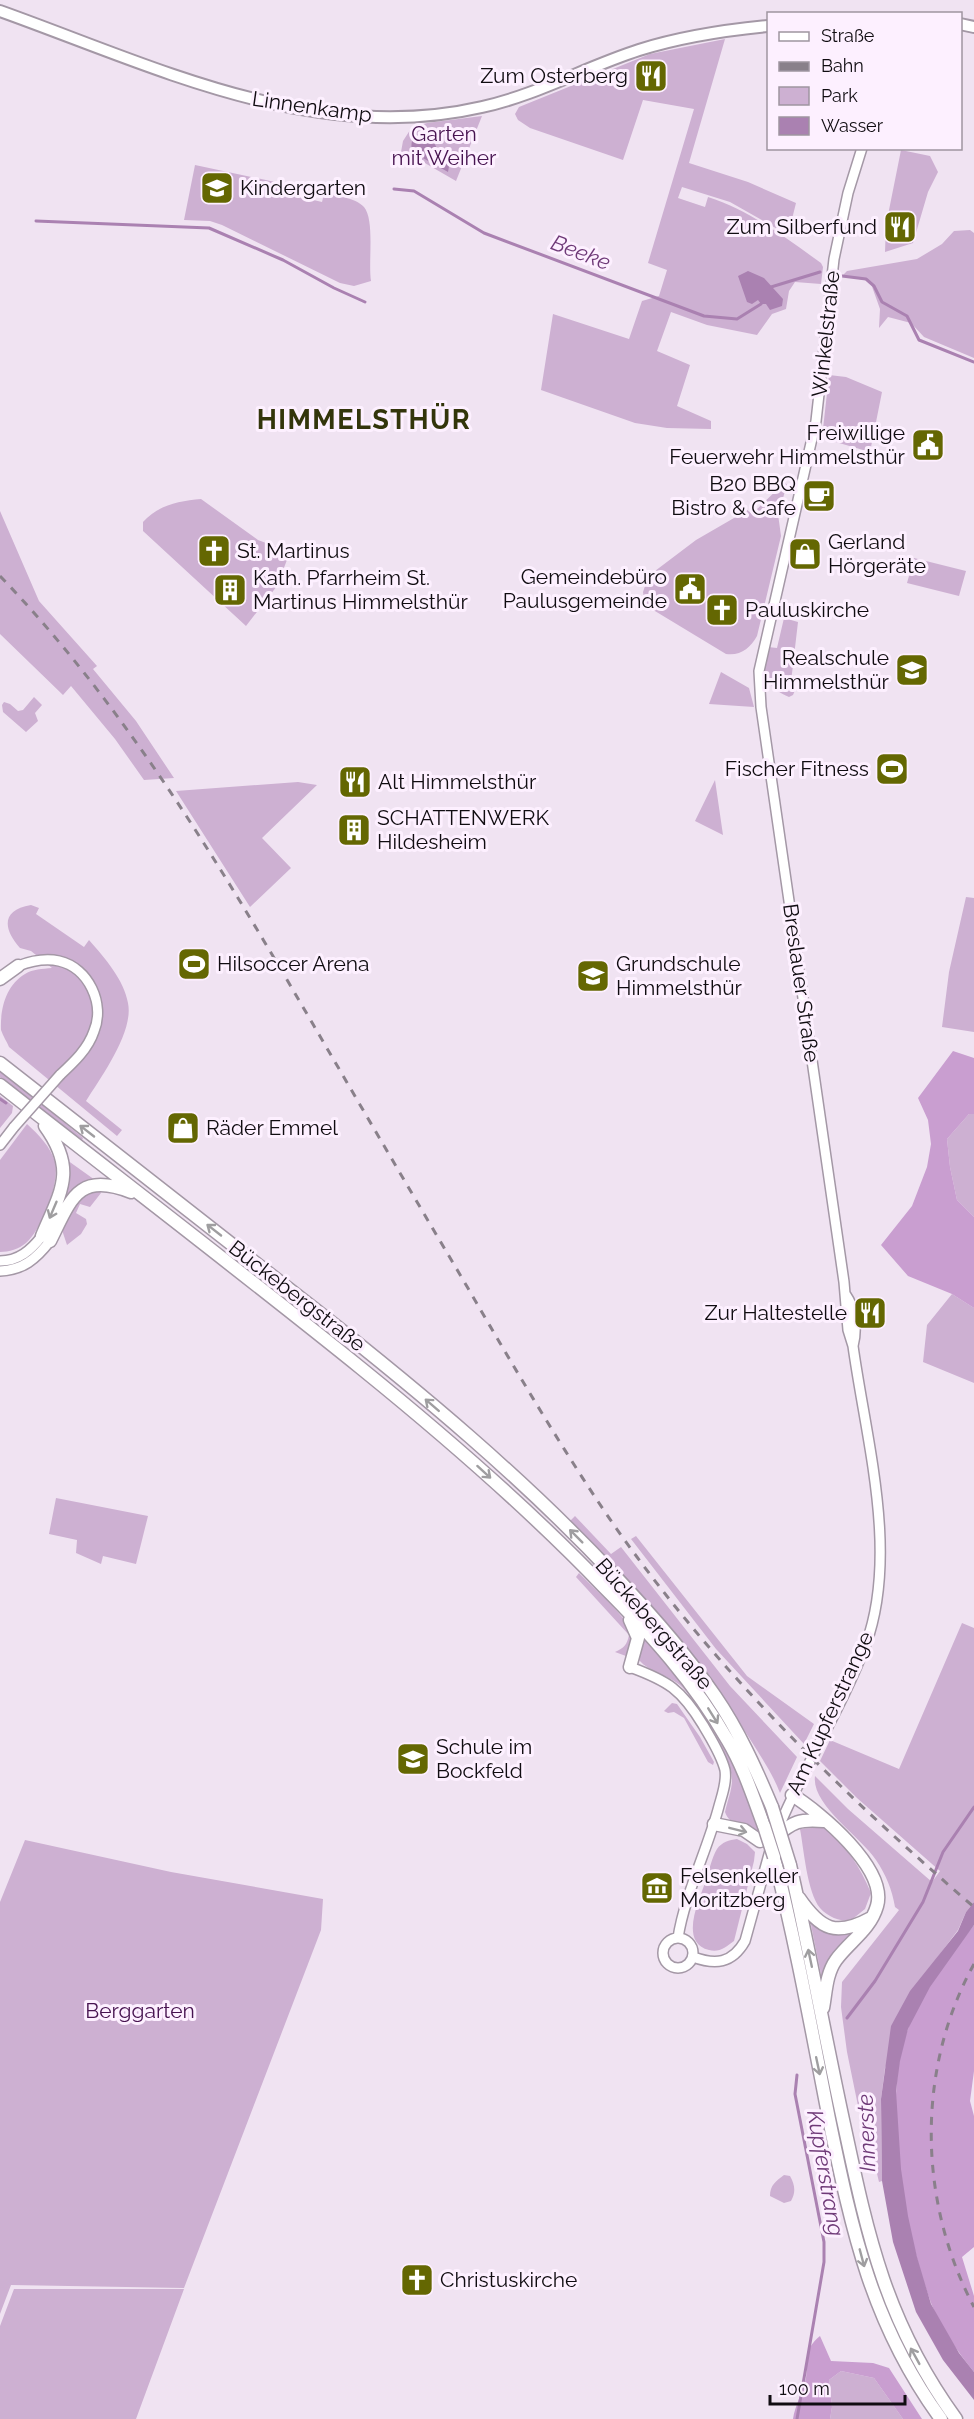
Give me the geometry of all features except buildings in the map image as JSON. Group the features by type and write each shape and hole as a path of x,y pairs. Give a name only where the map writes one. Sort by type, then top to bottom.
{"highway":[{"path":"0,981 18,966"},
{"path":"0,1052 19,1078"},
{"name":"Bückebergstraße","path":"0,1063 414,1389 505,1469 565,1524 643,1606 693,1665 716,1697 744,1744 772,1807 790,1865 860,2197 877,2265 898,2322 912,2351 956,2419"},
{"name":"Bückebergstraße","path":"0,1085 335,1348 470,1459 554,1535 623,1606 684,1676 708,1708 734,1752 774,1857 846,2202 865,2271 882,2319 901,2358 941,2419"},
{"path":"37,1114 60,1149 63,1170 62,1186 46,1239"},
{"path":"46,1239 71,1201 86,1188 108,1184 143,1197"},
{"path":"623,1606 638,1638 630,1667"},
{"path":"792,1795 813,1808 846,1841 872,1873 879,1897 872,1917 861,1935 840,1954 832,1967 822,2015"},
{"path":"774,1838 790,1824 806,1819 824,1821"},
{"path":"714,1824 744,1830 760,1841 774,1857"},
{"path":"796,1893 812,1916 830,1928 848,1928 872,1917"}],"main road":[{"name":"Linnenkamp","path":"0,11 215,89 307,111 374,117 439,114 482,107 546,87 640,50 687,38 767,26"}],"street":[{"name":"Winkelstraße","path":"759,684 759,661 812,444 819,402 834,259 848,193 861,150"},
{"name":"Breslauer Straße","path":"759,684 844,1282"},
{"path":"0,1145 84,1049 95,1030 98,1019 95,996 82,974 66,964 45,960 18,966"},
{"path":"0,1261 10,1261 22,1256 46,1239"},
{"path":"0,1271 24,1266 39,1256 46,1239"},
{"name":"Am Kupferstrange","path":"693,1957 719,1963 730,1959 745,1941 758,1886 774,1838 792,1795 866,1643 881,1568 879,1522 853,1346 855,1329 852,1305 846,1295 844,1282"},
{"path":"630,1667 662,1679 672,1686 691,1707 721,1759 725,1776 714,1824 682,1917 678,1938"},
{"path":"678,1938 689,1943 693,1957 690,1963 683,1967 673,1967 665,1961 664,1947 671,1940 678,1938"}],"green space":[{"path":"725,39 689,163 748,182 796,203 788,235 730,202 682,187 678,198 705,207 708,197 738,209 767,226 821,263 823,267 821,284 795,282 789,291 786,309 772,314 757,335 707,325 671,312 657,351 690,365 677,406 711,421 711,429 667,428 635,423 541,390 553,314 629,339 642,301 659,296 667,270 648,263 694,109 643,100 623,160 530,128 518,120 515,114 519,107 650,54"},
{"name":"Garten mit Weiher","path":"482,116 456,181 411,155 401,152 403,141 412,127"},
{"path":"901,150 930,156 938,172 928,192 913,243 885,252 886,225"},
{"path":"195,165 285,184 284,193 322,202 324,194 356,201 364,207 369,221 371,281 354,286 340,283 222,225 210,221 184,220"},
{"path":"970,230 974,233 974,358 924,337 911,323 888,317 879,328 880,309 870,281 842,276 847,271 917,259 942,244 954,231"},
{"path":"829,375 846,377 882,392 870,452 822,438"},
{"path":"785,482 787,485 778,514 781,536 757,636 748,647 736,654 726,654 645,605 643,592 647,580 655,571 696,540 746,509 752,514"},
{"path":"201,499 258,540 290,552 277,586 246,626 143,531 143,522 162,508"},
{"path":"0,511 39,601 97,666 93,669 136,721 174,778 144,780 115,739 71,686 63,695 0,634"},
{"path":"914,558 966,571 959,596 907,583"},
{"path":"784,618 798,622 791,682 796,688 793,695 789,697 769,683 765,671 768,647 777,648"},
{"path":"721,672 749,688 754,707 709,704"},
{"path":"34,697 42,705 35,713 38,721 26,732 3,712 2,705 4,702 18,711 23,710"},
{"path":"715,780 723,835 695,821"},
{"path":"298,782 317,785 262,838 291,868 250,907 176,791"},
{"path":"966,897 974,898 974,1032 942,1027 949,972"},
{"path":"31,905 39,908 36,914 84,947 89,940 113,970 126,994 129,1015 126,1027 115,1054 86,1101 122,1130 117,1136 9,1047 1,1030 3,1006 13,984 28,972 52,968 31,951 20,948 10,934 8,921 10,916 14,911"},
{"path":"0,1070 83,1138 82,1140 0,1077"},
{"path":"0,1096 13,1106 12,1113 0,1128"},
{"path":"969,1114 974,1114 974,1217 957,1200 947,1139"},
{"path":"27,1124 44,1141 53,1156 55,1181 44,1216 32,1236 20,1247 0,1252 0,1160"},
{"path":"67,1160 95,1180 64,1205 62,1204 67,1190"},
{"path":"98,1188 101,1193 90,1207 80,1204 76,1213 86,1219 87,1224 81,1234 67,1245 62,1230 64,1221 79,1197"},
{"path":"952,1294 974,1308 974,1383 923,1362 927,1325"},
{"path":"56,1498 148,1516 136,1564 103,1556 101,1564 76,1553 77,1540 49,1534"},
{"path":"575,1516 611,1554 621,1547 730,1686 797,1757 780,1793 773,1777 727,1703 664,1622 570,1521"},
{"path":"636,1536 747,1676 814,1724 804,1744 716,1649 631,1539"},
{"path":"579,1573 627,1623 632,1632 634,1644 626,1656 615,1652 625,1646 629,1635 576,1577"},
{"path":"962,1623 974,1628 974,1902 966,1912 958,1930 937,1958 885,2068 881,2099 882,2181 879,2182 870,2144 866,2145 847,2052 841,2007 842,1982 899,1910 895,1907 886,1877 880,1866 821,1798 816,1787 815,1776 848,1809 932,1882 940,1871 857,1798 820,1761 830,1740 899,1769"},
{"path":"640,1630 705,1712 743,1780 760,1833 739,1826 727,1816 725,1812 732,1780 731,1770 721,1745 697,1705 682,1687 639,1660 644,1640"},
{"path":"672,1703 677,1704 700,1737 714,1762 713,1765 708,1762 684,1718 674,1712 664,1711"},
{"path":"824,1827 852,1857 871,1893 865,1909 850,1921 834,1918 823,1911 816,1901 809,1882 800,1829"},
{"path":"737,1839 747,1844 755,1852 754,1861 734,1941 713,1951 700,1945 695,1938 693,1929 696,1908 717,1849 726,1842"},
{"name":"Berggarten","path":"25,1840 171,1872 323,1899 321,1930 184,2288 11,2285 0,2314 0,1902"},
{"path":"810,1920 832,1932 857,1929 823,1984"},
{"path":"784,2175 790,2176 793,2182 794,2195 791,2201 784,2203 770,2196 770,2192 776,2181"},
{"path":"14,2289 184,2289 136,2419 0,2419 0,2326"},
{"path":"841,2371 874,2378 903,2419 830,2419 832,2407 829,2380"}],"shaded area":[{"path":"953,1051 974,1058 974,1114 969,1114 947,1139 957,1200 974,1217 974,1308 952,1294 908,1276 881,1245 912,1206 927,1167 931,1144 928,1120 918,1098"},
{"path":"974,1925 974,2071 970,2101 974,2116 974,2247 962,2257 974,2296 974,2372 939,2321 921,2274 912,2240 899,2166 896,2092 900,2058 914,2015 946,1962"},
{"path":"820,2336 831,2361 873,2363 889,2368 922,2419 903,2419 874,2378 841,2371 829,2380 832,2407 830,2419 793,2419 806,2378 809,2350"}],"water":[{"path":"425,130 438,150 450,161 448,172 412,152 413,138"},
{"path":"748,271 764,278 783,299 782,306 770,310 766,304 761,304 758,300 752,304 747,302 738,276"},
{"path":"974,1902 974,1925 930,1987 908,2029 896,2091 901,2169 917,2257 931,2304 959,2353 974,2372 974,2400 943,2360 916,2312 893,2242 882,2181 881,2099 891,2026 910,1991 958,1931 966,1912"}],"waterway":[{"name":"Beeke","path":"394,189 414,191 484,233 704,316 737,319 761,304"},
{"path":"36,221 209,228 283,260 365,302"},
{"name":"Beeke","path":"771,287 820,272"},
{"name":"Beeke","path":"842,276 866,279 874,286 882,302 907,316 919,340 974,362"},
{"path":"0,1099 6,1103"},
{"name":"Kupferstrang","path":"847,2018 875,1981 923,1902 943,1852 974,1807"},
{"name":"Kupferstrang","path":"797,2075 795,2094 824,2242 824,2262 797,2419"}],"railway":[{"path":"0,576 83,672 122,723 194,827 261,935 532,1396 605,1512 645,1567 687,1621 777,1722 873,1817 974,1907"},
{"path":"974,1964 955,2005 942,2047 934,2091 931,2135 934,2180 942,2223 956,2266 974,2307"}],"place":[{"name":"Zum Osterberg","path":"651,76"},
{"name":"Kindergarten","path":"217,188"},
{"name":"Zum Silberfund","path":"900,227"},
{"name":"Freiwillige Feuerwehr Himmelsthür","path":"928,445"},
{"name":"B20 BBQ Bistro & Cafe","path":"819,496"},
{"name":"St. Martinus","path":"214,551"},
{"name":"Gerland Hörgeräte","path":"805,554"},
{"name":"Gemeindebüro Paulusgemeinde","path":"690,589"},
{"name":"Kath. Pfarrheim St. Martinus Himmelsthür","path":"230,590"},
{"name":"Pauluskirche","path":"722,610"},
{"name":"Realschule Himmelsthür","path":"912,670"},
{"name":"Fischer Fitness","path":"892,769"},
{"name":"Alt Himmelsthür","path":"355,782"},
{"name":"SCHATTENWERK Hildesheim","path":"354,830"},
{"name":"Hilsoccer Arena","path":"194,964"},
{"name":"Grundschule Himmelsthür","path":"593,976"},
{"name":"Räder Emmel","path":"183,1128"},
{"name":"Zur Haltestelle","path":"870,1313"},
{"name":"Schule im Bockfeld","path":"413,1759"},
{"name":"Felsenkeller Moritzberg","path":"657,1888"},
{"name":"Christuskirche","path":"417,2280"}],"district":[{"name":"HIMMELSTHÜR","path":"364,420"}],"water label":[{"name":"Innerste","path":"866,2133"}]}
